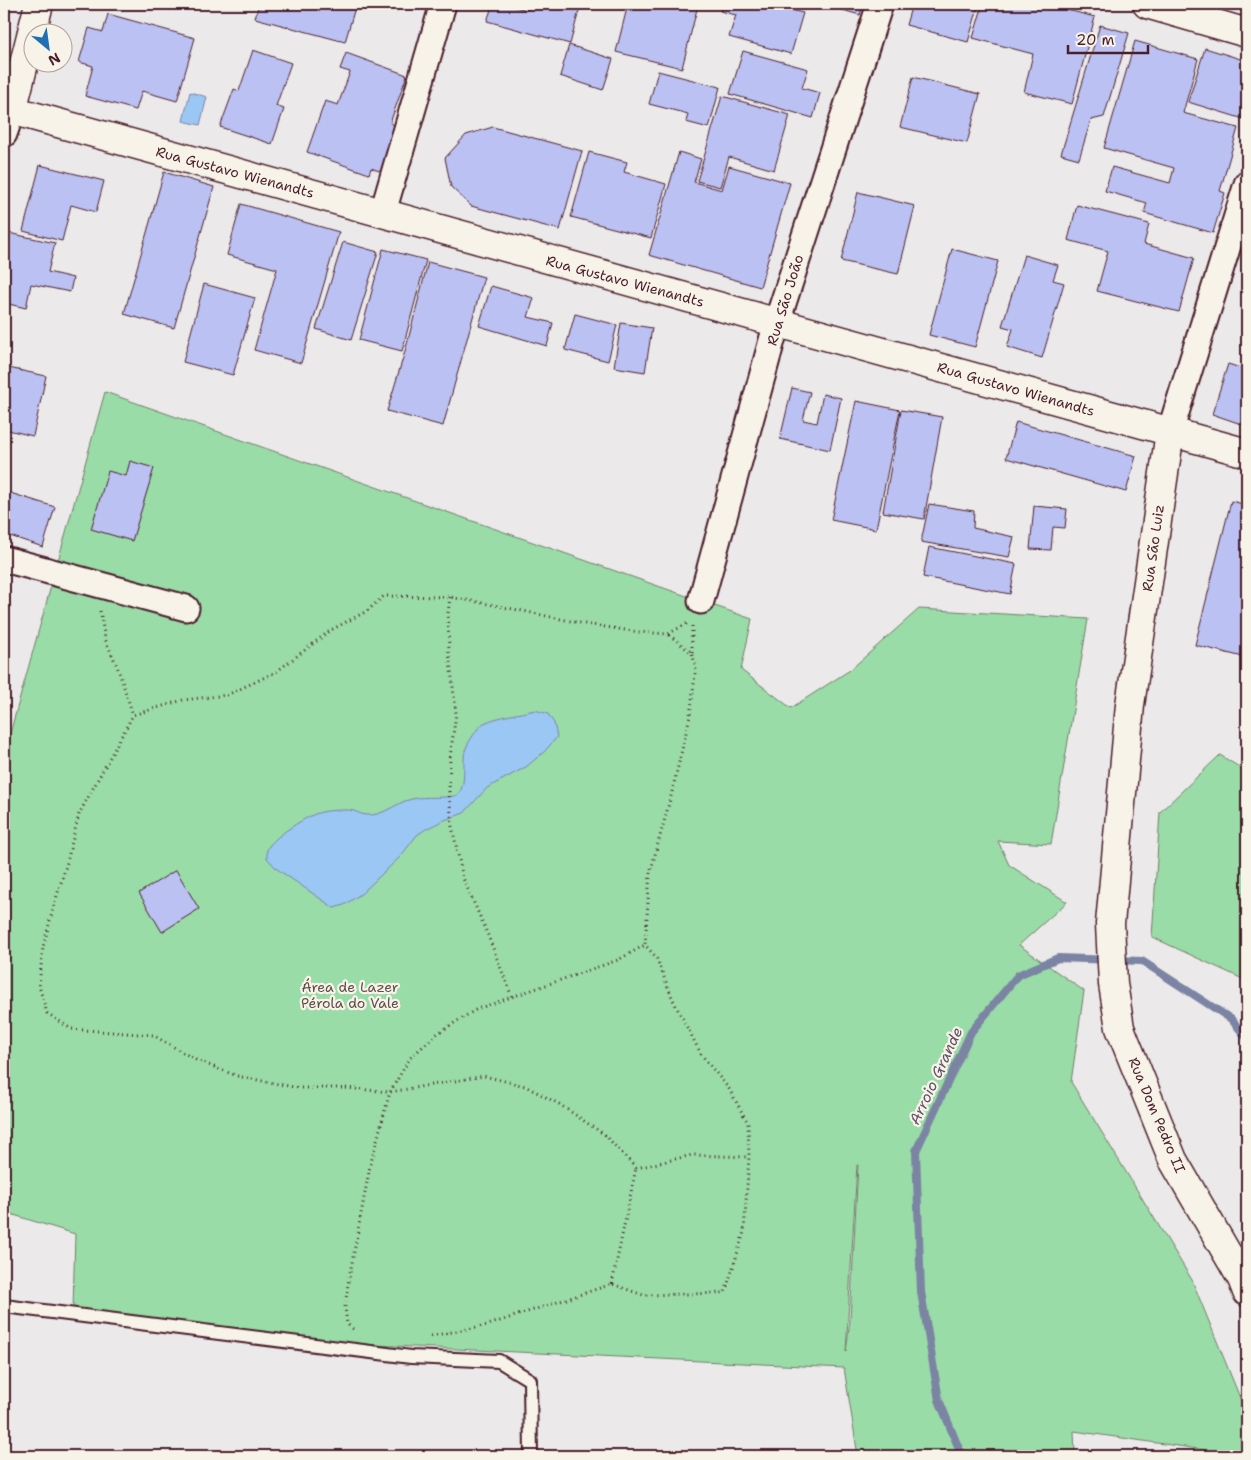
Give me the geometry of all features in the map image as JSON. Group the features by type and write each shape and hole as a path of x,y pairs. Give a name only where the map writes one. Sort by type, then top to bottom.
{"main road":[{"path":"6,118 39,4"},
{"path":"1147,4 1247,33"},
{"name":"Rua Gustavo Wienandts","path":"6,118 383,212 1247,453"},
{"name":"Rua São Luiz","path":"1113,984 1110,924 1130,705 1170,432"},
{"name":"Rua Dom Pedro II","path":"1113,984 1120,1028 1173,1160 1242,1279 1247,1292"}],"street":[{"path":"383,212 443,4"},
{"name":"Rua São João","path":"701,601 777,322 880,4"},
{"name":"Rua São Luiz","path":"1170,432 1239,236 1247,184"},
{"path":"4,559 186,608"}],"lane":[{"path":"4,1306 411,1357 499,1361 530,1380 531,1456"}],"path":[{"path":"423,1336 432,1336 488,1325 612,1284 643,1295 724,1293 744,1232 749,1158 748,1123 729,1089 701,1054 674,1002 656,957 645,944 650,873 690,716 696,667 692,653 692,621 668,634 639,632 584,624 450,597 384,596 367,611 331,630 268,676 227,695 183,700 133,715 79,814 43,947 39,986 46,1013 71,1029 153,1035 196,1060 237,1076 300,1088 345,1088 390,1092 484,1076 526,1086 559,1104 605,1135 636,1168"},
{"path":"450,597 448,613 449,653 456,713 450,758 449,792 452,826 463,878 512,997"},
{"path":"98,605 106,638 133,715"},
{"path":"668,634 692,653"},
{"path":"360,1334 347,1324 345,1307 348,1284 370,1166 390,1092 410,1058 438,1033 478,1009 618,960 645,944"},
{"path":"636,1168 692,1155 749,1158"},
{"path":"612,1284 636,1168"}],"green space":[{"name":"Área de Lazer Pérola do Vale","path":"105,392 752,619 741,670 791,708 850,670 919,609 1088,619 1051,844 998,841 1009,865 1067,902 1019,945 1084,991 1071,1082 1192,1280 1247,1415 1247,1456 1074,1431 1075,1456 858,1456 844,1368 333,1343 73,1309 75,1234 4,1212 4,755","holes":["858,1165 850,1320 846,1352"]},
{"path":"1220,755 1247,772 1247,981 1152,937 1160,812"}],"water":[{"path":"190,92 207,97 200,125 183,121"},
{"path":"535,710 548,714 554,723 557,737 545,751 526,767 487,788 464,813 442,821 417,835 400,857 361,894 344,905 334,908 277,869 267,858 267,850 275,839 291,827 316,814 328,811 349,810 364,815 372,815 411,799 448,797 458,794 463,783 465,751 479,728 484,723 496,719"}],"building":[{"path":"259,4 356,4 345,42 255,18"},
{"path":"493,4 504,4 527,10 530,4 569,4 580,7 570,44 487,21"},
{"path":"628,4 698,5 682,68 616,52"},
{"path":"722,4 767,4 803,13 791,54 729,37 736,15 720,11"},
{"path":"821,4 863,4 860,15"},
{"path":"912,4 979,4 968,42 906,25"},
{"path":"983,4 1044,4 1095,17 1072,104 1024,92 1033,54 973,38"},
{"path":"108,14 195,38 177,101 142,91 136,110 85,96 93,66 79,62 89,28 103,32"},
{"path":"1100,25 1129,33 1104,117 1091,120 1079,159 1061,154"},
{"path":"1135,41 1198,59 1183,113 1238,128 1220,191 1225,193 1213,233 1144,213 1147,203 1105,191 1112,167 1170,183 1174,168 1104,148"},
{"path":"569,45 613,59 603,90 560,76"},
{"path":"1205,48 1247,61 1247,120 1188,102"},
{"path":"253,50 291,63 276,106 284,109 272,144 220,127 234,89 239,91"},
{"path":"743,51 808,69 802,88 820,93 813,118 730,94"},
{"path":"346,53 407,75 390,123 404,128 382,172 371,168 369,174 307,152 325,101 338,105 350,72 340,69"},
{"path":"658,71 720,87 709,128 686,122 688,114 649,104"},
{"path":"913,77 980,94 967,143 900,127"},
{"path":"722,96 790,115 774,170 729,157 720,187 697,181"},
{"path":"493,127 582,151 560,230 471,206 451,187 445,158 466,135"},
{"path":"589,152 627,162 624,172 666,184 651,238 571,217"},
{"path":"679,152 701,159 694,182 722,190 729,166 790,183 760,287 649,255"},
{"path":"40,165 104,181 96,212 71,205 62,241 23,231"},
{"path":"164,172 214,187 174,328 124,314"},
{"path":"858,192 915,206 898,274 841,261"},
{"path":"241,204 339,232 301,363 254,350 277,269 227,255"},
{"path":"1077,205 1149,224 1144,244 1194,258 1179,312 1097,291 1108,251 1068,240"},
{"path":"4,232 55,243 48,272 73,278 70,292 31,284 26,308 4,303"},
{"path":"343,242 378,252 351,340 316,329"},
{"path":"383,249 426,260 402,351 359,340"},
{"path":"952,249 998,261 975,347 929,335"},
{"path":"1024,255 1058,265 1053,280 1064,283 1042,358 1007,347 1013,329 1002,326"},
{"path":"428,262 484,277 443,426 387,411 406,348"},
{"path":"204,284 255,298 233,375 183,362"},
{"path":"491,286 534,298 528,317 553,323 547,346 479,326"},
{"path":"575,314 617,325 608,361 565,350"},
{"path":"621,323 652,328 645,372 614,367"},
{"path":"1228,364 1247,370 1247,426 1212,414"},
{"path":"4,367 46,376 33,436 4,429"},
{"path":"792,388 810,392 803,420 817,423 823,394 841,398 830,450 780,439"},
{"path":"856,401 900,410 876,529 831,520"},
{"path":"901,410 942,417 924,519 883,512"},
{"path":"1016,422 1136,456 1126,492 1006,458"},
{"path":"130,461 154,468 132,541 91,529 108,471 126,476"},
{"path":"4,491 55,507 43,547 4,534"},
{"path":"1231,501 1247,505 1247,658 1195,645"},
{"path":"929,504 974,511 973,528 1014,537 1009,557 921,542"},
{"path":"1034,506 1067,509 1065,528 1053,527 1051,550 1030,549"},
{"path":"929,547 1016,564 1010,594 923,577"},
{"path":"176,870 199,909 162,932 139,893"}],"waterway":[{"name":"Arroio Grande","path":"962,1456 939,1400 921,1292 916,1151 971,1032 1018,975 1058,958 1142,961 1231,1019 1247,1038"}]}
